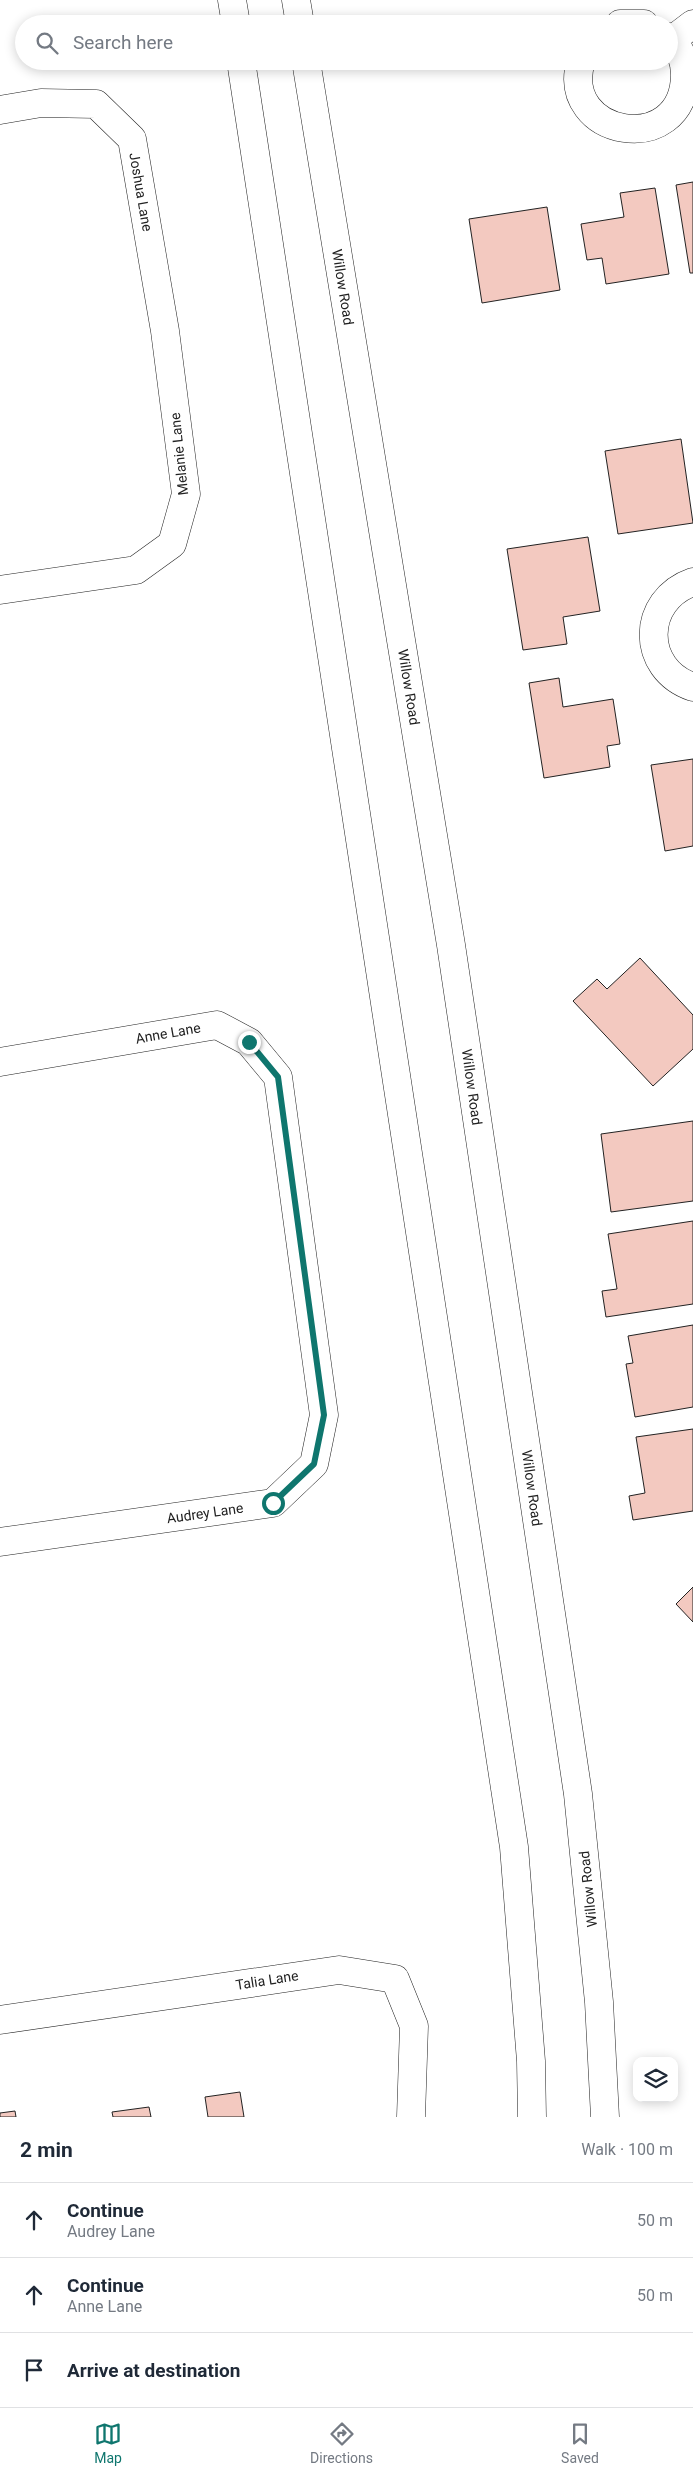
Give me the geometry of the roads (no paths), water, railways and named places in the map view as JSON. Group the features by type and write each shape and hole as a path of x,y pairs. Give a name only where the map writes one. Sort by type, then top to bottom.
{"main road":[{"path":"232,0 234,15"},
{"path":"296,0 298,15"},
{"path":"578,70 580,88 586,105 598,118 612,126 627,130 644,129 658,123 671,113 680,100 685,85 685,69 678,34"},
{"path":"243,70 514,1847 530,2061 532,2117"},
{"name":"Willow Road","path":"307,70 451,945 578,1794 599,2002 605,2117"},
{"name":"Joshua Lane","path":"0,110 41,103 96,104 132,139 165,331"},
{"name":"Melanie Lane","path":"0,590 136,570 172,544 186,494 165,331"},
{"path":"693,582 678,589 666,599 658,612 654,628 654,643 659,658 668,671 679,681 693,687"},
{"name":"Anne Lane","path":"0,1062 217,1025 249,1042 278,1077 304,1264"},
{"name":"Audrey Lane","path":"0,1542 273,1503 314,1464 324,1415 304,1264"},
{"name":"Talia Lane","path":"0,2020 339,1970 395,1979 414,2026 411,2117"}]}
